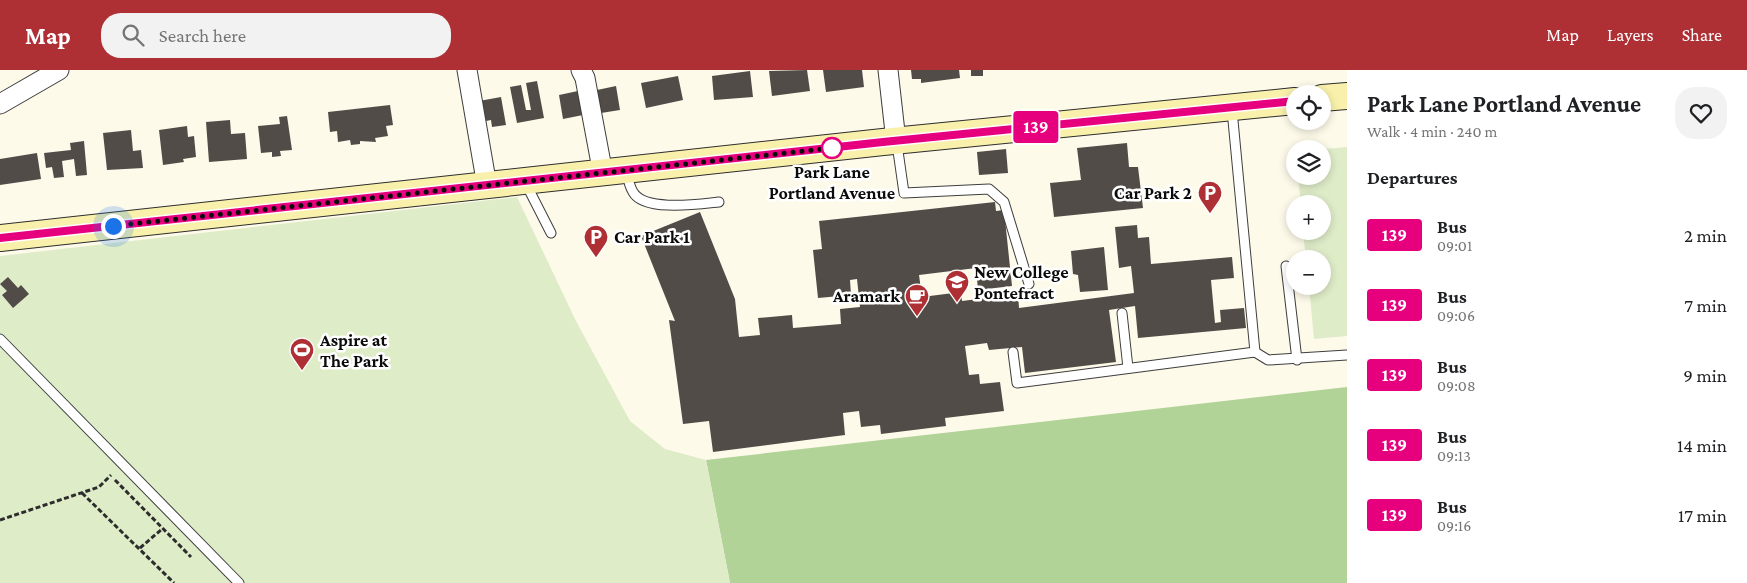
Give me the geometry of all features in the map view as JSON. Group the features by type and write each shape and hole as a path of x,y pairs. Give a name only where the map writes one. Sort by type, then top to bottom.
{"main road":[{"path":"1331,97 1347,96"},
{"path":"0,238 896,141 1286,102"}],"street":[{"path":"0,104 59,70"},
{"path":"467,70 487,186"},
{"path":"581,70 614,172"},
{"path":"888,70 896,141"}],"lane":[{"path":"1232,107 1255,352"},
{"path":"896,141 904,193 989,189 996,193 1004,202 1029,284"},
{"path":"614,172 633,193 645,202 691,205 719,202"},
{"path":"525,182 551,233"},
{"path":"1289,295 1297,360"},
{"path":"1122,313 1128,368"},
{"path":"0,339 239,583"},
{"path":"1013,352 1017,383 1255,352 1268,360 1297,360 1347,355"}],"path":[{"path":"0,520 99,487 111,475"},
{"path":"82,492 174,583"},
{"path":"140,548 162,528"}],"green space":[{"path":"1347,147 1347,336 1314,339 1310,295 1331,295 1331,250 1305,250 1304,240 1331,240 1331,195 1300,195 1299,185 1331,185 1331,148"},
{"name":"Aspire at The Park","path":"517,197 576,321 630,421 665,449 706,460 730,583 0,583 0,256"},
{"path":"1347,387 1347,583 730,583 706,460"}],"building":[{"path":"807,70 810,91 772,96 769,71"},
{"path":"823,70 862,70 864,87 826,92"},
{"path":"911,70 959,70 960,78 921,83 921,79 912,79"},
{"path":"971,70 983,70 983,76 971,76"},
{"path":"750,71 753,97 714,100 712,76"},
{"path":"678,76 683,100 646,108 641,83"},
{"path":"537,81 544,118 517,123 510,87 521,85 526,110 531,110 526,83"},
{"path":"616,86 620,110 601,113 597,90"},
{"path":"578,91 583,115 563,119 559,95"},
{"path":"501,97 506,125 492,127 491,120 481,122 479,101"},
{"path":"390,105 393,125 386,126 388,136 375,138 376,142 360,141 360,144 351,145 350,140 338,142 337,131 330,132 328,112"},
{"path":"287,116 292,150 280,151 281,156 272,157 272,152 261,153 258,126 280,124 279,117"},
{"path":"230,120 231,134 245,133 247,159 209,162 206,122"},
{"path":"187,126 188,137 194,136 196,157 183,159 184,162 163,165 159,130"},
{"path":"131,130 133,151 141,150 143,168 107,170 103,133"},
{"path":"84,141 87,175 76,176 74,159 62,161 64,177 54,178 52,167 46,168 44,153 71,150 70,143"},
{"path":"1127,143 1129,167 1138,167 1143,208 1054,217 1050,183 1081,180 1077,148"},
{"path":"1006,149 1008,173 979,175 977,152"},
{"path":"37,153 41,179 0,185 0,159"},
{"path":"995,202 996,211 1004,210 1012,286 978,290 976,268 919,275 922,297 961,292 962,301 1018,294 1019,308 1134,293 1131,266 1119,268 1115,227 1137,225 1138,238 1149,237 1151,264 1232,257 1234,278 1211,280 1215,323 1221,322 1220,310 1244,308 1246,328 1138,338 1135,306 1109,310 1116,362 1025,373 1022,347 989,350 987,343 965,346 969,375 979,374 980,384 1000,382 1004,411 945,418 946,426 881,434 880,425 861,427 859,411 843,413 845,435 713,452 709,421 683,424 669,320 675,321 641,236 700,212 735,299 739,337 760,335 758,318 792,315 793,328 841,324 840,309 860,307 857,279 850,280 851,295 818,298 813,250 822,249 819,221"},
{"path":"1104,247 1108,290 1080,292 1078,275 1073,274 1071,251"},
{"path":"8,277 18,288 21,285 29,294 13,308 2,295 7,291 0,284"}],"bus line":[{"name":"139","path":"0,238 452,191 883,142 1286,102"}],"place":[{"name":"Park Lane Portland Avenue","path":"832,148"},
{"name":"Car Park 2","path":"1210,214"},
{"name":"Car Park 1","path":"596,258"},
{"name":"New College Pontefract","path":"957,303"},
{"name":"Aramark","path":"917,317"},
{"name":"Aspire at The Park","path":"302,371"}],"route":[{"path":"113,226 452,191 832,148"}]}
